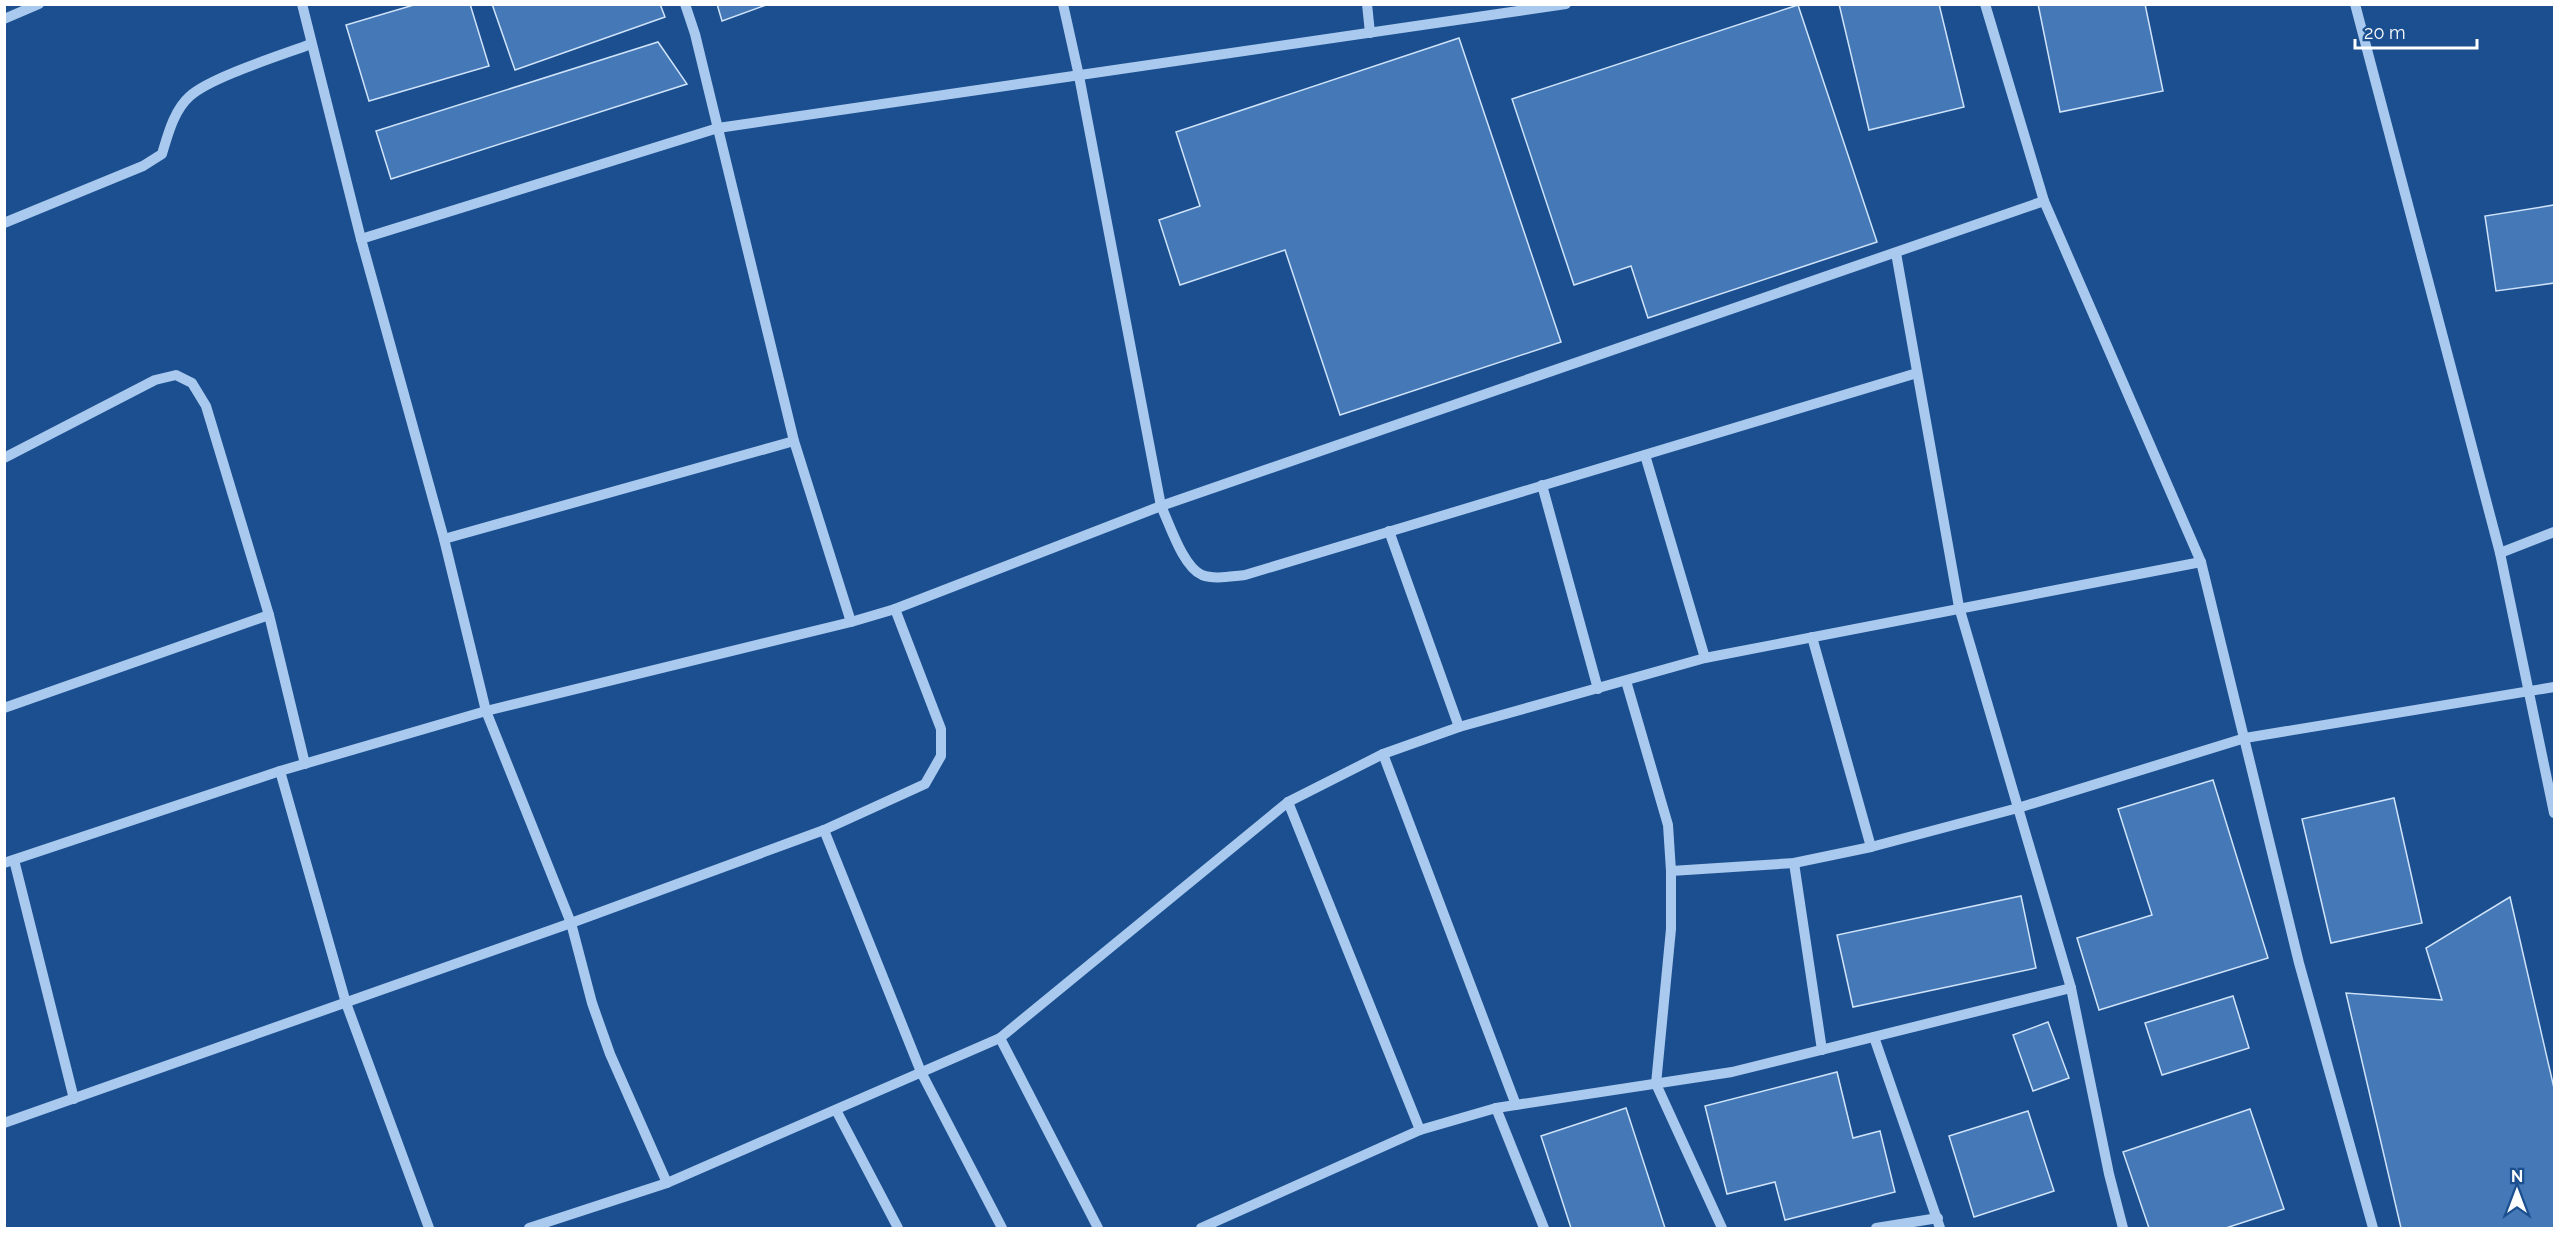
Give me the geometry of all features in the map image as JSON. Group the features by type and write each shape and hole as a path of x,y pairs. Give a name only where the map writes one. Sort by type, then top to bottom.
{"street":[{"path":"4,19 39,4"},
{"path":"302,4 362,239 444,538 486,711 571,923 592,1003 610,1054 667,1183"},
{"path":"685,4 695,34 794,441 851,622"},
{"path":"1063,4 1079,76 1161,506 1187,563 1201,575 1214,578 1245,576 1917,373"},
{"path":"1367,4 1370,33"},
{"path":"362,239 718,128 1566,4"},
{"path":"1985,4 2044,201 2201,562 2300,963 2373,1228"},
{"path":"2355,4 2500,553 2554,813"},
{"path":"4,223 143,166 162,154 175,116 190,95 217,81 311,44"},
{"path":"74,1099 9,861 280,771 486,711 851,622 895,609 1161,506 2044,201"},
{"path":"1896,253 1959,607 2071,988 2109,1174 2123,1228"},
{"path":"4,458 155,380 176,375 192,383 206,406 269,615 305,764"},
{"path":"444,538 794,441"},
{"path":"1645,455 1705,658"},
{"path":"1542,486 1598,689"},
{"path":"1389,531 1459,727"},
{"path":"2500,553 2554,532"},
{"path":"529,1228 667,1183 1000,1038 1287,802 1383,754 1459,727 1705,658 1959,607 2201,562"},
{"path":"4,1123 571,923 824,830 925,784 940,756 940,729 895,609"},
{"path":"4,708 269,615"},
{"path":"1812,637 1870,847"},
{"path":"1626,681 1668,825 1671,929 1656,1084 1722,1228"},
{"path":"1671,871 1794,863 1870,847 2018,808 2245,738 2554,687"},
{"path":"1383,754 1516,1105"},
{"path":"280,771 346,1003 429,1228"},
{"path":"1287,802 1420,1130"},
{"path":"824,830 921,1072 1002,1228"},
{"path":"1794,863 1822,1050"},
{"path":"1201,1228 1420,1130 1496,1108 1732,1072 2071,988"},
{"path":"1875,1037 1939,1223 1876,1228"},
{"path":"1000,1038 1098,1228"},
{"path":"1496,1108 1544,1228"},
{"path":"836,1110 898,1228"}],"building":[{"path":"417,4 470,4 489,66 369,101 346,25"},
{"path":"492,4 660,4 665,17 515,70"},
{"path":"717,4 769,4 722,21"},
{"path":"1839,4 1939,4 1964,107 1869,130"},
{"path":"2038,4 2145,4 2163,91 2060,112"},
{"path":"1798,5 1877,242 1648,318 1631,266 1574,285 1512,99"},
{"path":"1459,38 1561,342 1340,415 1285,250 1180,285 1159,220 1200,206 1176,132"},
{"path":"658,42 687,84 391,179 376,131"},
{"path":"2554,205 2554,283 2496,291 2485,216"},
{"path":"2213,780 2268,958 2099,1010 2077,938 2152,915 2118,809"},
{"path":"2394,798 2422,923 2331,943 2302,819"},
{"path":"2021,896 2036,968 1853,1007 1837,935"},
{"path":"2510,897 2554,1088 2554,1228 2401,1228 2346,993 2442,1000 2426,948"},
{"path":"2233,996 2249,1048 2162,1075 2145,1023"},
{"path":"2048,1022 2069,1078 2033,1091 2013,1035"},
{"path":"1837,1072 1853,1138 1880,1131 1895,1192 1785,1220 1775,1182 1727,1194 1705,1106"},
{"path":"1626,1108 1665,1228 1571,1228 1541,1136"},
{"path":"2250,1109 2284,1209 2226,1228 2149,1228 2123,1152"},
{"path":"2028,1111 2054,1191 1974,1217 1949,1136"}]}
